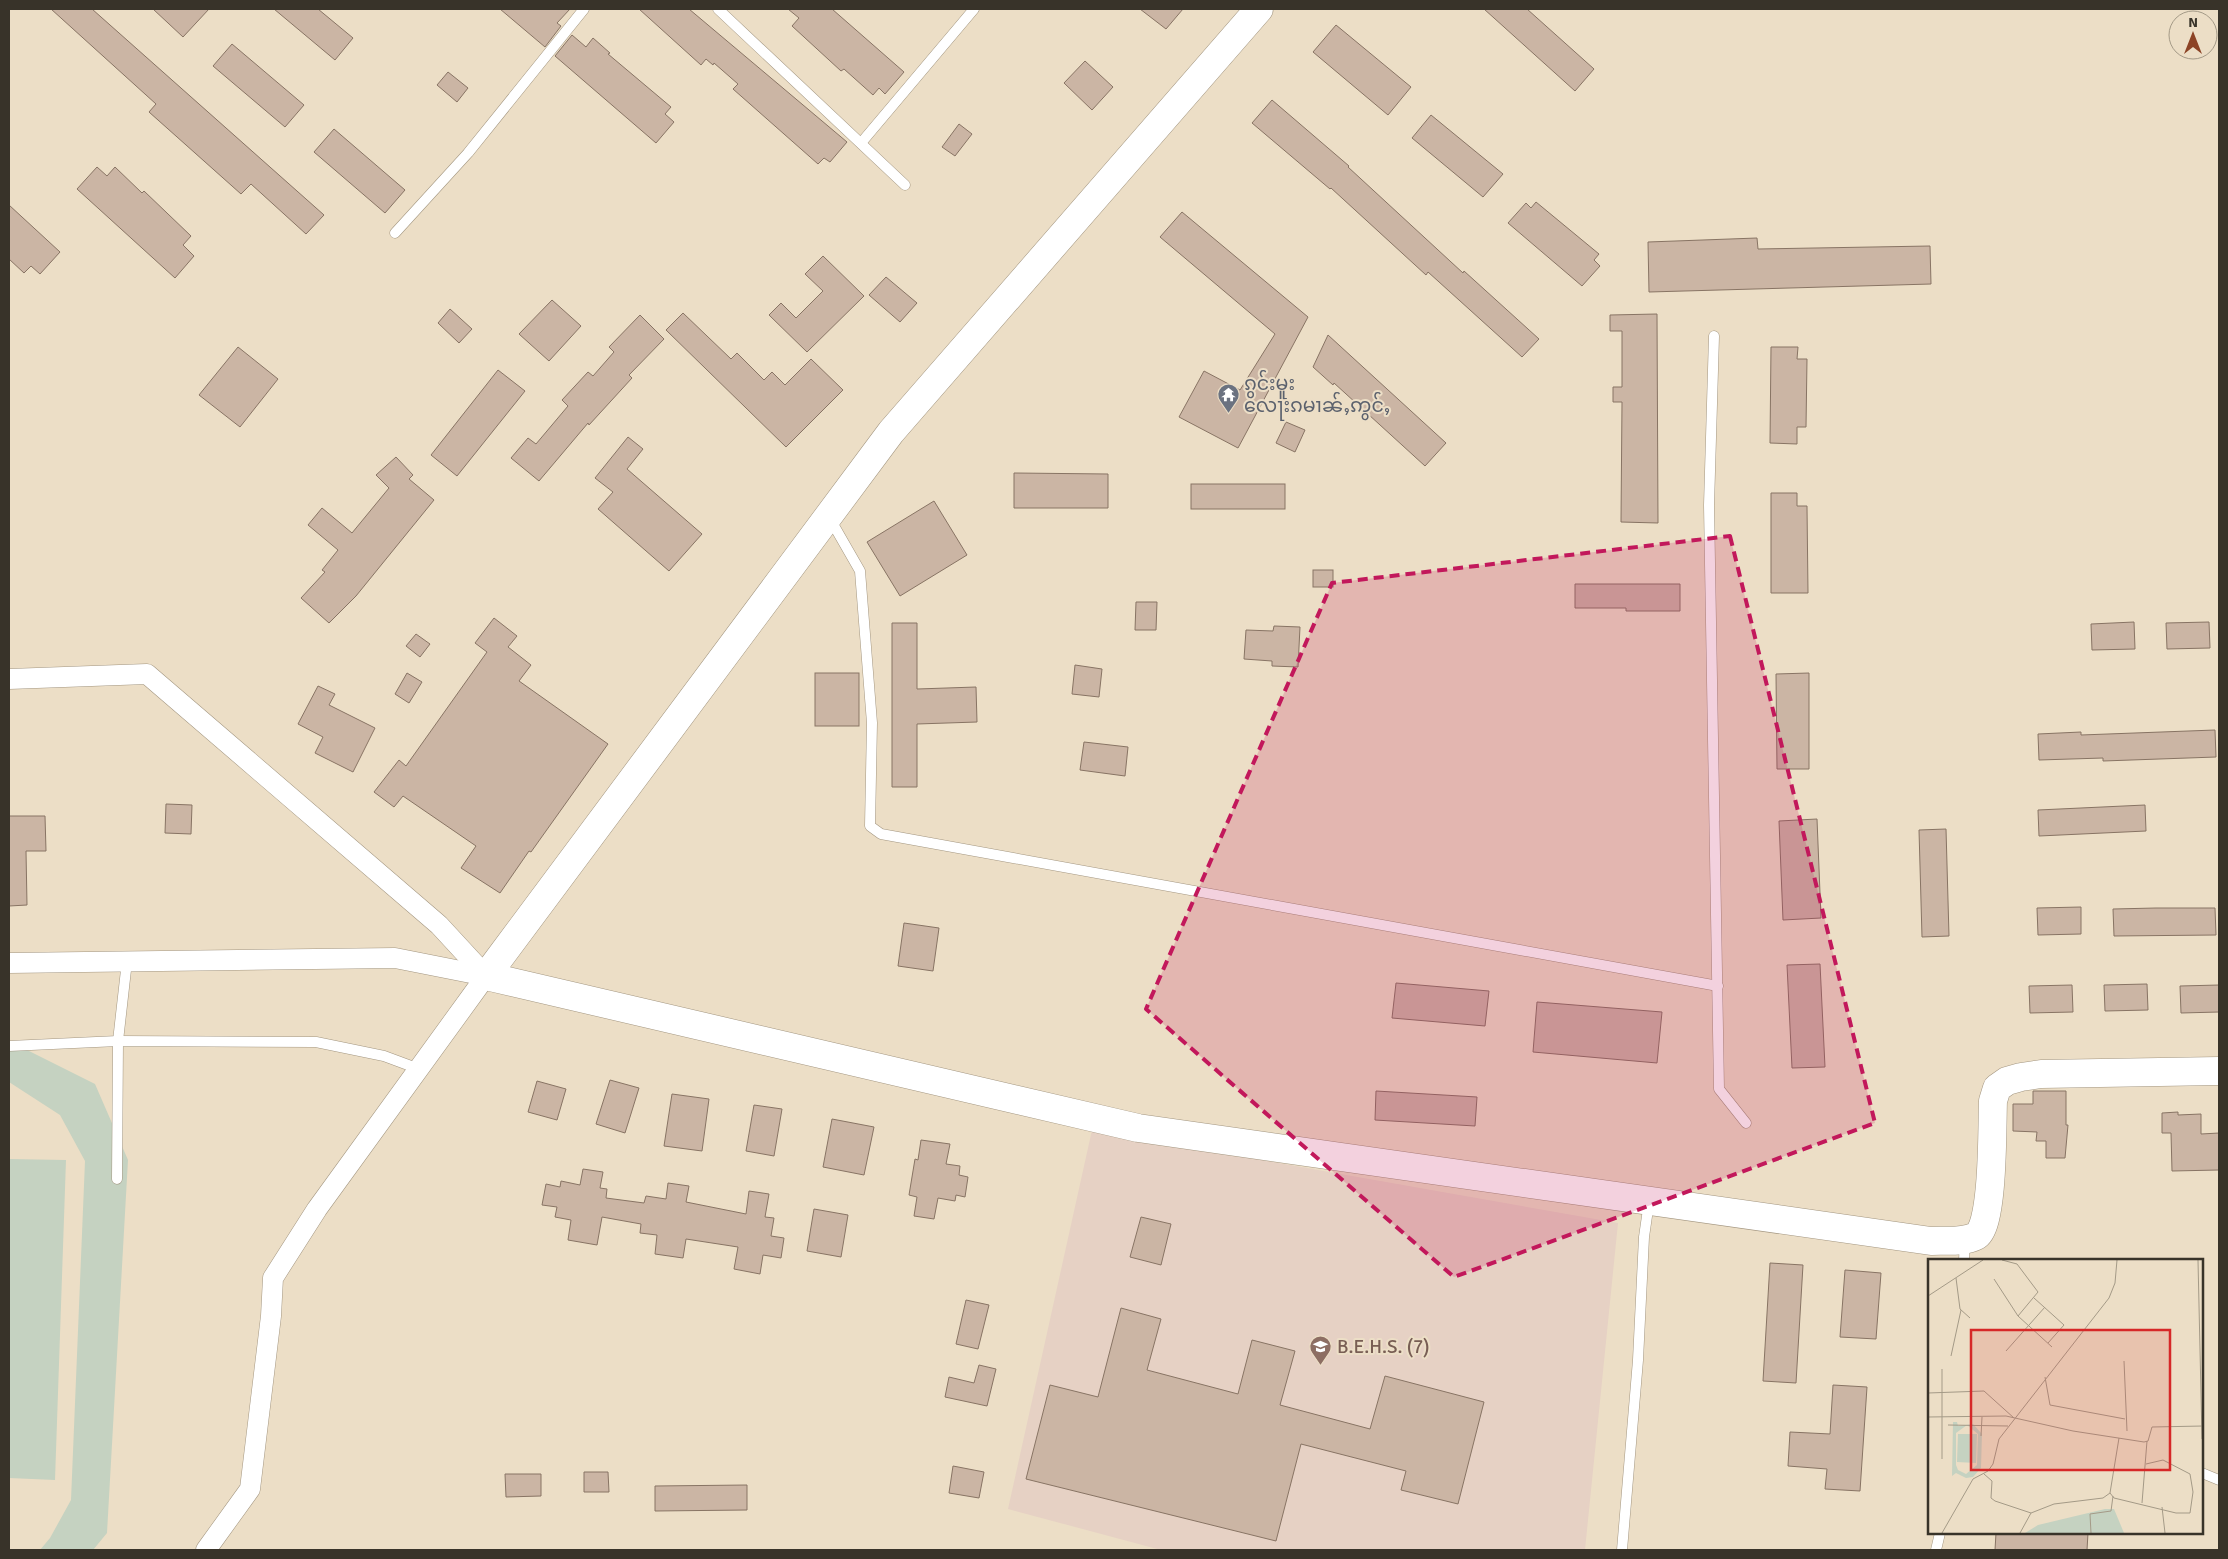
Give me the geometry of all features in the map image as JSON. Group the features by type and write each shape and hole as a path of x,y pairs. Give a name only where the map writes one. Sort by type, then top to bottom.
{"street":[{"path":"206,1550 250,1490 271,1316 273,1278 317,1209 486,976 891,432 1259,9"},
{"path":"9,679 147,674 439,925 486,976"},
{"path":"9,963 395,958 486,976 1138,1128 1931,1241 1964,1250 1984,1230 1988,1218 1993,1101 1997,1088 2008,1081 2041,1074 2219,1071"}],"lane":[{"path":"395,233 468,153 584,9"},
{"path":"718,9 906,185"},
{"path":"861,142 974,9"},
{"path":"1714,336 1709,504 1719,1089 1746,1123"},
{"path":"829,516 860,570 872,723 870,826 881,834 1718,986"},
{"path":"117,1179 118,1041 127,962"},
{"path":"9,1046 118,1041 316,1042 384,1056 419,1069"},
{"path":"1622,1550 1638,1360 1644,1237 1650,1201"},
{"path":"2203,1473 2219,1480"},
{"path":"1936,1550 1940,1534"}],"highlighted area":[{"path":"1730,536 1875,1123 1454,1277 1146,1009 1332,583"}],"shaded area":[{"name":"B.E.H.S. (7)","path":"1092,1130 1618,1223 1585,1550 1161,1550 1008,1509"}],"green space":[{"path":"9,1044 21,1047 95,1084 128,1160 107,1533 93,1550 40,1550 50,1538 71,1500 85,1161 60,1115 9,1082"},
{"path":"9,1159 66,1160 55,1480 9,1478"}],"building":[{"path":"51,9 92,9 324,215 306,234 251,184 241,194 149,112 156,104"},
{"path":"153,9 209,9 183,37"},
{"path":"274,9 318,9 353,38 335,60"},
{"path":"500,9 570,9 557,23 561,26 545,47"},
{"path":"639,9 689,9 847,142 830,162 824,158 818,164 733,89 738,84 714,63 713,65 706,59 701,65"},
{"path":"788,9 832,9 904,72 885,94 879,88 873,95 844,69 841,71 792,26 799,18"},
{"path":"1140,9 1183,9 1166,29"},
{"path":"1484,9 1527,9 1594,69 1575,91"},
{"path":"1336,25 1411,87 1388,115 1313,52"},
{"path":"572,35 586,47 593,38 610,53 608,54 671,107 665,114 674,122 656,143 555,56"},
{"path":"232,44 304,105 285,127 213,66"},
{"path":"1085,61 1113,87 1092,110 1064,83"},
{"path":"448,72 468,88 457,102 437,85"},
{"path":"1272,100 1349,166 1463,273 1464,271 1539,339 1522,357 1428,272 1426,275 1331,188 1252,123"},
{"path":"1431,115 1503,174 1483,197 1412,138"},
{"path":"959,124 972,134 955,156 942,147"},
{"path":"334,129 405,190 385,213 314,152"},
{"path":"97,167 107,176 115,167 142,193 144,191 191,236 183,245 194,256 175,278 77,189"},
{"path":"1536,202 1599,254 1594,260 1600,266 1582,286 1508,223 1526,203 1531,208"},
{"path":"9,205 60,252 40,274 31,266 24,273 9,259"},
{"path":"1182,212 1308,317 1238,448 1179,417 1204,371 1240,390 1275,334 1160,237"},
{"path":"1757,238 1758,249 1930,246 1931,284 1649,292 1648,242"},
{"path":"823,256 864,296 807,352 769,315 781,303 796,318 823,291 805,274"},
{"path":"886,277 917,303 900,322 869,295"},
{"path":"552,300 581,326 549,361 519,334"},
{"path":"450,309 472,329 459,343 438,323"},
{"path":"683,313 731,359 737,353 764,380 772,372 785,385 811,359 843,390 786,447 666,330"},
{"path":"1657,314 1658,523 1621,522 1622,402 1613,402 1613,387 1622,387 1622,331 1610,331 1610,315"},
{"path":"640,315 664,339 629,375 632,378 589,425 588,423 539,481 511,458 528,438 536,444 568,406 562,400 588,372 593,376 614,352 609,347"},
{"path":"1328,335 1446,443 1425,466 1334,383 1333,385 1313,367"},
{"path":"238,347 278,379 240,427 199,395"},
{"path":"1771,347 1798,347 1797,359 1807,359 1806,427 1797,427 1797,444 1770,443"},
{"path":"498,370 525,391 457,476 431,455"},
{"path":"1286,422 1305,430 1295,452 1276,443"},
{"path":"628,437 643,449 627,469 702,534 669,571 598,509 613,492 595,478"},
{"path":"396,457 413,475 409,479 434,500 356,596 329,623 301,598 325,572 322,570 338,550 308,525 322,508 352,533 389,488 376,475"},
{"path":"1014,473 1108,474 1108,508 1014,508"},
{"path":"1191,484 1285,484 1285,509 1191,509"},
{"path":"1771,493 1797,493 1797,506 1807,506 1808,593 1771,593"},
{"path":"934,501 967,555 900,596 867,542"},
{"path":"1313,570 1333,570 1333,587 1313,587"},
{"path":"1575,584 1680,584 1680,611 1626,611 1626,608 1575,608"},
{"path":"1136,602 1157,602 1156,630 1135,630"},
{"path":"494,618 517,636 508,647 531,665 519,681 608,744 500,893 461,868 476,846 403,796 394,807 374,792 399,760 406,766 487,652 475,643"},
{"path":"2134,622 2135,649 2092,650 2091,624"},
{"path":"2209,622 2210,648 2167,649 2166,623"},
{"path":"892,623 917,623 917,689 976,687 977,722 917,724 917,787 892,787"},
{"path":"1274,626 1300,627 1298,667 1272,666 1272,661 1244,659 1246,630 1273,631"},
{"path":"416,634 430,644 420,657 406,646"},
{"path":"1075,665 1102,669 1099,697 1072,694"},
{"path":"407,673 422,682 409,703 395,694"},
{"path":"815,673 859,673 859,726 815,726"},
{"path":"1809,673 1809,769 1777,769 1776,674"},
{"path":"318,686 335,694 329,705 375,728 353,772 315,753 323,737 298,724"},
{"path":"2215,730 2216,757 2103,761 2103,758 2039,760 2038,734 2081,732 2081,735"},
{"path":"1084,742 1128,747 1125,776 1080,770"},
{"path":"166,804 192,805 191,834 165,833"},
{"path":"2145,805 2146,831 2039,836 2038,810"},
{"path":"9,816 45,816 46,851 26,851 27,905 9,906"},
{"path":"1817,819 1821,918 1783,920 1779,821"},
{"path":"1946,829 1949,936 1922,937 1919,830"},
{"path":"2081,907 2081,934 2038,935 2037,908"},
{"path":"2215,908 2216,935 2114,936 2113,909"},
{"path":"904,923 939,928 933,971 898,966"},
{"path":"1820,964 1825,1067 1792,1068 1787,965"},
{"path":"1396,983 1489,991 1485,1026 1392,1018"},
{"path":"2147,984 2148,1010 2105,1011 2104,985"},
{"path":"2072,985 2073,1012 2030,1013 2029,986"},
{"path":"2219,985 2219,1012 2181,1013 2180,986"},
{"path":"1537,1002 1662,1012 1657,1063 1533,1052"},
{"path":"610,1080 639,1088 625,1133 596,1124"},
{"path":"537,1081 566,1089 557,1120 528,1112"},
{"path":"1376,1091 1477,1097 1475,1126 1375,1120"},
{"path":"2033,1091 2066,1091 2066,1125 2068,1125 2065,1158 2046,1158 2046,1141 2036,1141 2037,1132 2013,1131 2013,1104 2033,1104"},
{"path":"672,1094 709,1099 702,1151 664,1146"},
{"path":"754,1105 782,1109 774,1156 746,1151"},
{"path":"2178,1112 2178,1115 2201,1114 2201,1134 2219,1133 2219,1170 2172,1171 2171,1133 2162,1133 2162,1113"},
{"path":"832,1119 874,1127 864,1175 823,1167"},
{"path":"921,1140 950,1144 946,1164 960,1166 959,1175 968,1177 965,1197 956,1195 955,1201 938,1198 934,1219 914,1216 917,1197 909,1195 915,1159 918,1160"},
{"path":"583,1169 603,1172 600,1188 607,1189 606,1198 644,1203 646,1196 666,1199 668,1183 689,1186 686,1202 746,1214 749,1191 769,1194 765,1217 774,1218 771,1236 784,1238 781,1258 763,1255 760,1274 734,1269 738,1247 686,1239 683,1258 655,1254 657,1235 640,1233 641,1224 602,1217 597,1245 568,1240 571,1220 555,1217 557,1207 542,1205 546,1184 560,1187 561,1181 580,1185"},
{"path":"814,1209 848,1215 841,1257 807,1251"},
{"path":"1141,1217 1171,1224 1161,1265 1130,1257"},
{"path":"1770,1263 1803,1265 1796,1383 1763,1381"},
{"path":"1845,1270 1881,1273 1876,1339 1840,1337"},
{"path":"966,1300 989,1305 978,1349 956,1344"},
{"path":"1121,1308 1161,1319 1147,1370 1238,1394 1252,1340 1295,1351 1280,1405 1370,1429 1385,1376 1484,1402 1458,1504 1401,1490 1406,1471 1301,1444 1276,1541 1026,1479 1050,1385 1098,1397"},
{"path":"979,1365 996,1369 987,1406 945,1397 949,1377 974,1383"},
{"path":"1833,1385 1867,1387 1860,1491 1825,1489 1827,1469 1788,1466 1790,1432 1830,1434"},
{"path":"953,1466 984,1472 979,1498 949,1493"},
{"path":"584,1472 608,1472 609,1492 584,1492"},
{"path":"505,1474 541,1474 541,1496 506,1497"},
{"path":"747,1485 747,1510 655,1511 655,1486"},
{"path":"1996,1534 2088,1534 2087,1550 1995,1550"}],"place":[{"name":"ၵွင်းမူး လေႃးၵမၢၼ်ႇဢွင်ႇ","path":"1228,414"},
{"name":"B.E.H.S. (7)","path":"1321,1366"}]}
